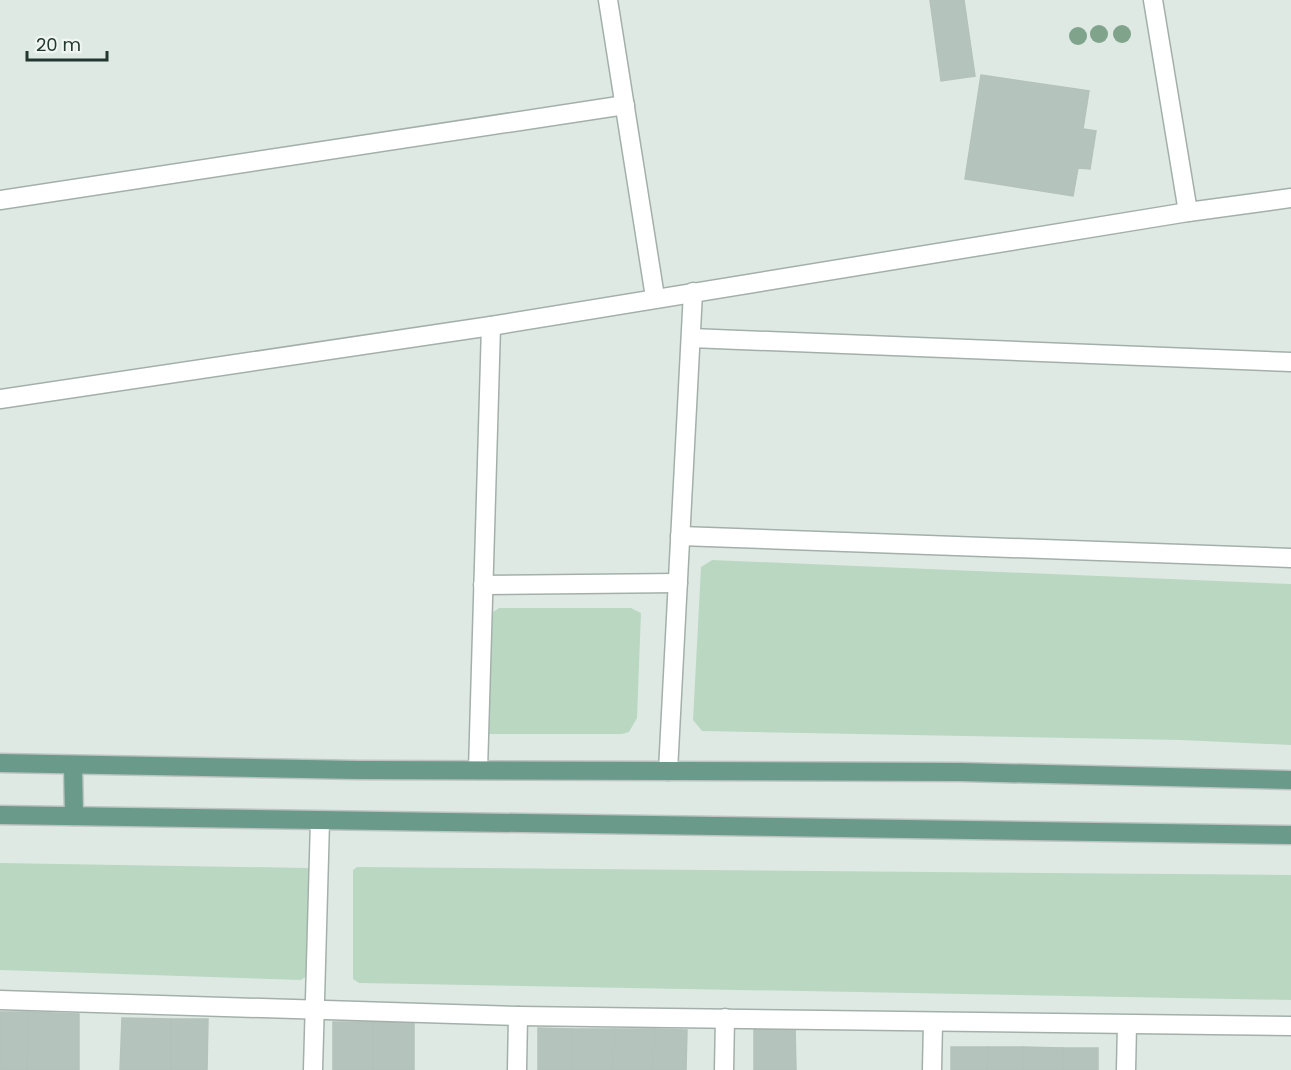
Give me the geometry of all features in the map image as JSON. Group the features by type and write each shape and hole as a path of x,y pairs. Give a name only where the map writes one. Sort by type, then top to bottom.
{"main road":[{"path":"0,763 478,770 984,773 1291,780"},
{"path":"73,765 74,816"},
{"path":"0,815 838,826 1291,835"}],"street":[{"path":"608,0 655,297"},
{"path":"1153,0 1188,212"},
{"path":"0,200 625,105"},
{"path":"0,399 491,326 655,297 1188,212 1291,198"},
{"path":"668,771 693,292"},
{"path":"478,770 491,326"},
{"path":"691,338 1291,362"},
{"path":"681,536 1291,558"},
{"path":"483,585 678,584"},
{"path":"313,1070 320,821"},
{"path":"0,1000 518,1016 1291,1026"},
{"path":"517,1070 518,1016"},
{"path":"724,1070 725,1018"},
{"path":"932,1070 933,1022"},
{"path":"1126,1070 1127,1025"}],"green space":[{"path":"712,560 1291,584 1291,745 1181,740 702,731 693,720 701,567"},
{"path":"499,608 631,608 641,613 637,718 629,732 622,734 487,734 490,614"},
{"path":"0,863 309,868 308,975 301,980 0,970"},
{"path":"357,867 1291,875 1291,1000 359,983 353,979 353,870"}],"building":[{"path":"930,0 964,0 975,76 941,81"},
{"path":"981,75 1089,91 1083,129 1096,131 1090,169 1078,168 1073,196 965,179"},
{"path":"0,1012 28,1012 27,1070 0,1070"},
{"path":"28,1012 79,1014 79,1070 27,1070"},
{"path":"122,1018 171,1019 171,1070 120,1070"},
{"path":"171,1019 208,1019 207,1070 171,1070"},
{"path":"333,1022 373,1022 373,1070 333,1070"},
{"path":"373,1022 414,1022 414,1070 373,1070"},
{"path":"754,1027 795,1027 796,1070 754,1070"},
{"path":"538,1028 572,1029 572,1070 538,1070"},
{"path":"572,1029 614,1029 613,1070 572,1070"},
{"path":"614,1029 654,1029 653,1070 613,1070"},
{"path":"654,1029 687,1030 686,1070 653,1070"},
{"path":"951,1047 988,1047 987,1070 951,1070"},
{"path":"988,1047 1023,1047 1023,1070 987,1070"},
{"path":"1023,1047 1063,1048 1063,1070 1023,1070"},
{"path":"1063,1048 1098,1048 1098,1070 1063,1070"}]}
